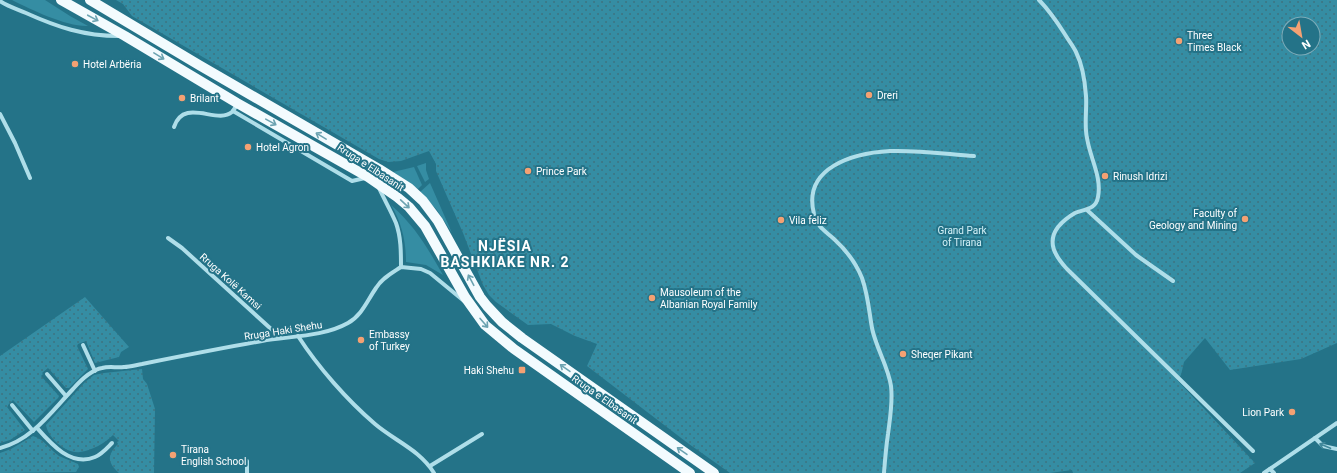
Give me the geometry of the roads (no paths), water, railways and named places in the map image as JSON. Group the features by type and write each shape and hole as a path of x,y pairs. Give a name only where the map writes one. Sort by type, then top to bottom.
{"main road":[{"name":"Rruga e Elbasanit","path":"61,0 125,36 235,107 372,180 397,197 409,207 425,226 450,273 470,306 484,325 514,349 690,473"},
{"name":"Rruga e Elbasanit","path":"90,0 409,188 423,201 438,221 480,297 502,322 522,338 714,473"}],"street":[{"path":"1039,0 1050,10 1076,52 1082,70 1086,93 1086,138 1098,175 1099,189 1096,203 1086,210 1077,212 1068,218 1055,232 1052,245 1058,258 1067,269 1253,451"},
{"path":"1,2 44,21 76,32 101,36 125,36"},
{"path":"174,127 180,116 186,114 203,112 220,115 226,114 235,107"},
{"path":"0,114 15,143 30,178"},
{"path":"884,473 892,401 891,385 872,329 866,291 861,276 853,260 833,238 824,233 818,224 814,214 814,189 819,178 827,170 837,164 859,156 889,151 903,151 974,156"},
{"path":"372,180 395,220 401,244 402,267 421,269 430,272 470,306"},
{"path":"1086,210 1140,258 1173,281"},
{"name":"Rruga Kolë Kamsi","path":"168,238 182,248 281,338"},
{"name":"Rruga Haki Shehu","path":"95,371 102,368 124,367 281,338 330,331 350,322 362,312 382,280 402,267"},
{"path":"298,336 320,367 356,406 375,424 421,456 434,473"},
{"path":"0,448 10,446 24,438 35,429 80,382 95,371 83,345"},
{"path":"47,374 66,396"},
{"path":"12,405 35,429 69,457 78,459 94,458 112,443"},
{"path":"1264,473 1337,423"},
{"path":"430,466 482,434"},
{"path":"1315,438 1323,446 1337,449"},
{"path":"247,461 247,473"},
{"path":"1270,469 1274,473"}],"place":[{"name":"Three Times Black","path":"1179,41"},
{"name":"Hotel Arbëria","path":"75,64"},
{"name":"Dreri","path":"869,95"},
{"name":"Brilant","path":"182,98"},
{"name":"Hotel Agron","path":"248,147"},
{"name":"Prince Park","path":"528,171"},
{"name":"Rinush Idrizi","path":"1105,176"},
{"name":"Faculty of Geology and Mining","path":"1245,219"},
{"name":"Vila feliz","path":"781,220"},
{"name":"Mausoleum of the Albanian Royal Family","path":"652,298"},
{"name":"Embassy of Turkey","path":"361,340"},
{"name":"Sheqer Pikant","path":"903,354"},
{"name":"Haki Shehu","path":"522,370"},
{"name":"Lion Park","path":"1292,412"},
{"name":"Tirana English School","path":"173,455"}],"district":[{"name":"NJËSIA BASHKIAKE NR. 2","path":"505,254"}],"park label":[{"name":"Grand Park of Tirana","path":"962,236"}]}
